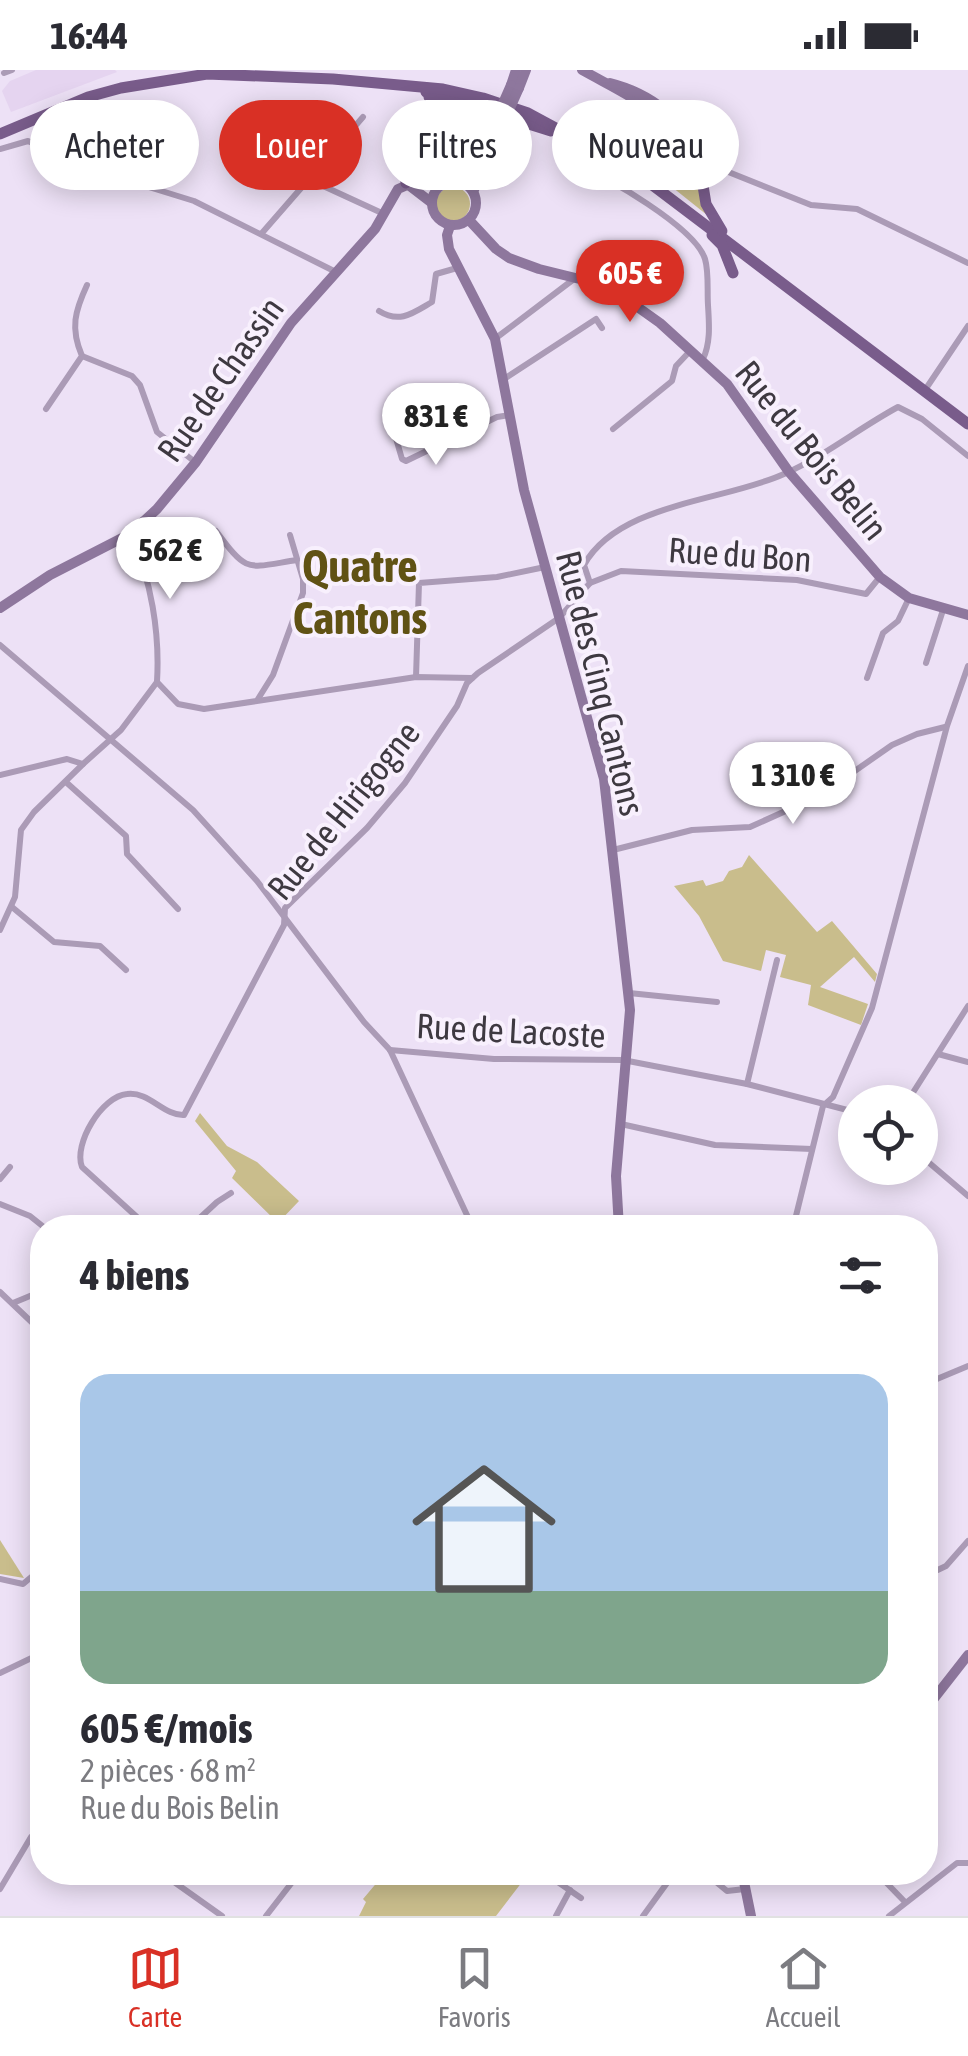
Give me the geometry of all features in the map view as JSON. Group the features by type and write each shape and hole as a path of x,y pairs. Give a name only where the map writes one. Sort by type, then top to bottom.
{"main road":[{"path":"0,134 88,97 197,75 278,75 443,89 528,112 552,126"},
{"path":"407,86 455,100"},
{"path":"407,86 432,100"},
{"path":"659,190 926,388 968,424"},
{"path":"703,190 706,204 730,242"},
{"path":"692,213 722,246 733,273"}],"street":[{"path":"515,86 516,70"},
{"path":"509,100 526,70"},
{"path":"582,70 646,100"},
{"path":"0,149 28,140 84,167 194,201 336,272"},
{"path":"739,175 811,205 857,209 968,263"},
{"path":"262,234 298,190"},
{"path":"333,190 384,214"},
{"name":"Rue de Chassin","path":"2,603 130,534 174,492 292,323 384,214 397,190"},
{"path":"416,190 432,202"},
{"path":"436,190 432,202 435,215 450,226 470,220 477,203 470,190"},
{"path":"624,190 695,242 705,259 709,324 703,359"},
{"name":"Rue du Bois Belin","path":"470,220 496,250 509,258 539,269 597,281 624,294 692,349 727,384 788,472 880,576 909,598 968,615"},
{"name":"Rue des Cinq Cantons","path":"450,226 447,242 495,339 524,490 604,778 629,992 628,1061 616,1176 618,1215"},
{"path":"379,311 398,319 426,306 434,300 436,274 458,268"},
{"path":"495,339 576,277"},
{"path":"82,356 73,327 75,310 88,284"},
{"path":"504,379 596,319 602,328"},
{"path":"926,388 968,326"},
{"path":"612,429 672,381 676,366 692,349"},
{"path":"82,356 132,376 140,386 157,432 196,462"},
{"path":"46,409 82,356"},
{"path":"926,388 937,370"},
{"path":"590,583 584,565 614,532 641,519 788,472 898,407 922,419 968,456"},
{"path":"395,435 406,461 510,414"},
{"path":"216,531 238,561 251,568 297,560"},
{"path":"130,534 146,574 157,682 178,704 194,709 416,678 472,678"},
{"path":"258,699 273,675 303,593 290,535"},
{"path":"416,678 420,583 545,568"},
{"name":"Rue du Bon","path":"590,583 621,572 797,580 866,594 880,576"},
{"name":"Rue de Hirigogne","path":"135,1215 82,1167 78,1152 82,1138 108,1103 122,1094 142,1096 176,1115 184,1115 284,924 282,914 367,828 405,783 472,678 558,618 590,583"},
{"path":"867,678 882,634 898,621 909,598"},
{"path":"926,664 942,610"},
{"path":"0,645 204,821 282,914 390,1050 468,1215"},
{"path":"796,1215 823,1106 869,1018 947,726 968,666"},
{"path":"0,930 18,884 20,830 121,730 157,682"},
{"path":"612,851 692,830 750,828 820,796 892,744 947,726"},
{"path":"0,776 67,760 83,764"},
{"path":"66,782 126,836 127,854 178,909"},
{"path":"12,907 54,942 100,946 126,970"},
{"path":"747,1084 777,960"},
{"path":"629,992 717,1002"},
{"path":"918,1085 968,1006"},
{"name":"Rue de Lacoste","path":"390,1050 494,1060 628,1061 838,1106"},
{"path":"938,1054 968,1062"},
{"path":"621,1124 714,1145 812,1149"},
{"path":"0,1180 10,1167"},
{"path":"938,1170 968,1196"},
{"path":"203,1215 232,1194"},
{"path":"0,1204 30,1216"},
{"path":"0,1292 30,1320"},
{"path":"12,1303 30,1296"},
{"path":"938,1379 968,1366"},
{"path":"938,1570 968,1542"},
{"path":"0,1579 16,1584 30,1578"},
{"path":"938,1693 968,1655"},
{"path":"0,1673 30,1659"},
{"path":"0,1890 30,1840"},
{"path":"938,1876 956,1862 968,1862"},
{"path":"178,1885 222,1916"},
{"path":"266,1916 290,1885"},
{"path":"562,1885 580,1898"},
{"path":"642,1916 665,1885"},
{"path":"720,1885 727,1891 745,1889"},
{"path":"744,1885 752,1916"},
{"path":"889,1885 906,1902"},
{"path":"888,1916 927,1885"},
{"path":"556,1916 570,1890"}],"shaded area":[{"path":"36,70 117,72 43,100 30,100 30,105 11,112 2,91 10,81"},
{"path":"444,190 462,190 469,197 469,211 460,220 446,220 437,211 437,197"},
{"path":"676,190 700,190 707,215"},
{"path":"749,855 817,932 832,921 877,974 875,982 854,957 820,987 868,1004 861,1025 808,1005 811,985 780,977 786,955 766,950 761,971 723,961 699,916 674,886 703,880 706,886 723,881 729,871 742,867"},
{"path":"200,1113 227,1146 257,1162 299,1201 286,1215 270,1215 232,1178 236,1171 195,1121"},
{"path":"0,1540 24,1578 0,1574"},
{"path":"374,1885 520,1885 496,1916 359,1916 366,1902 363,1899"}],"district":[{"name":"Quatre Cantons","path":"360,592"}]}
